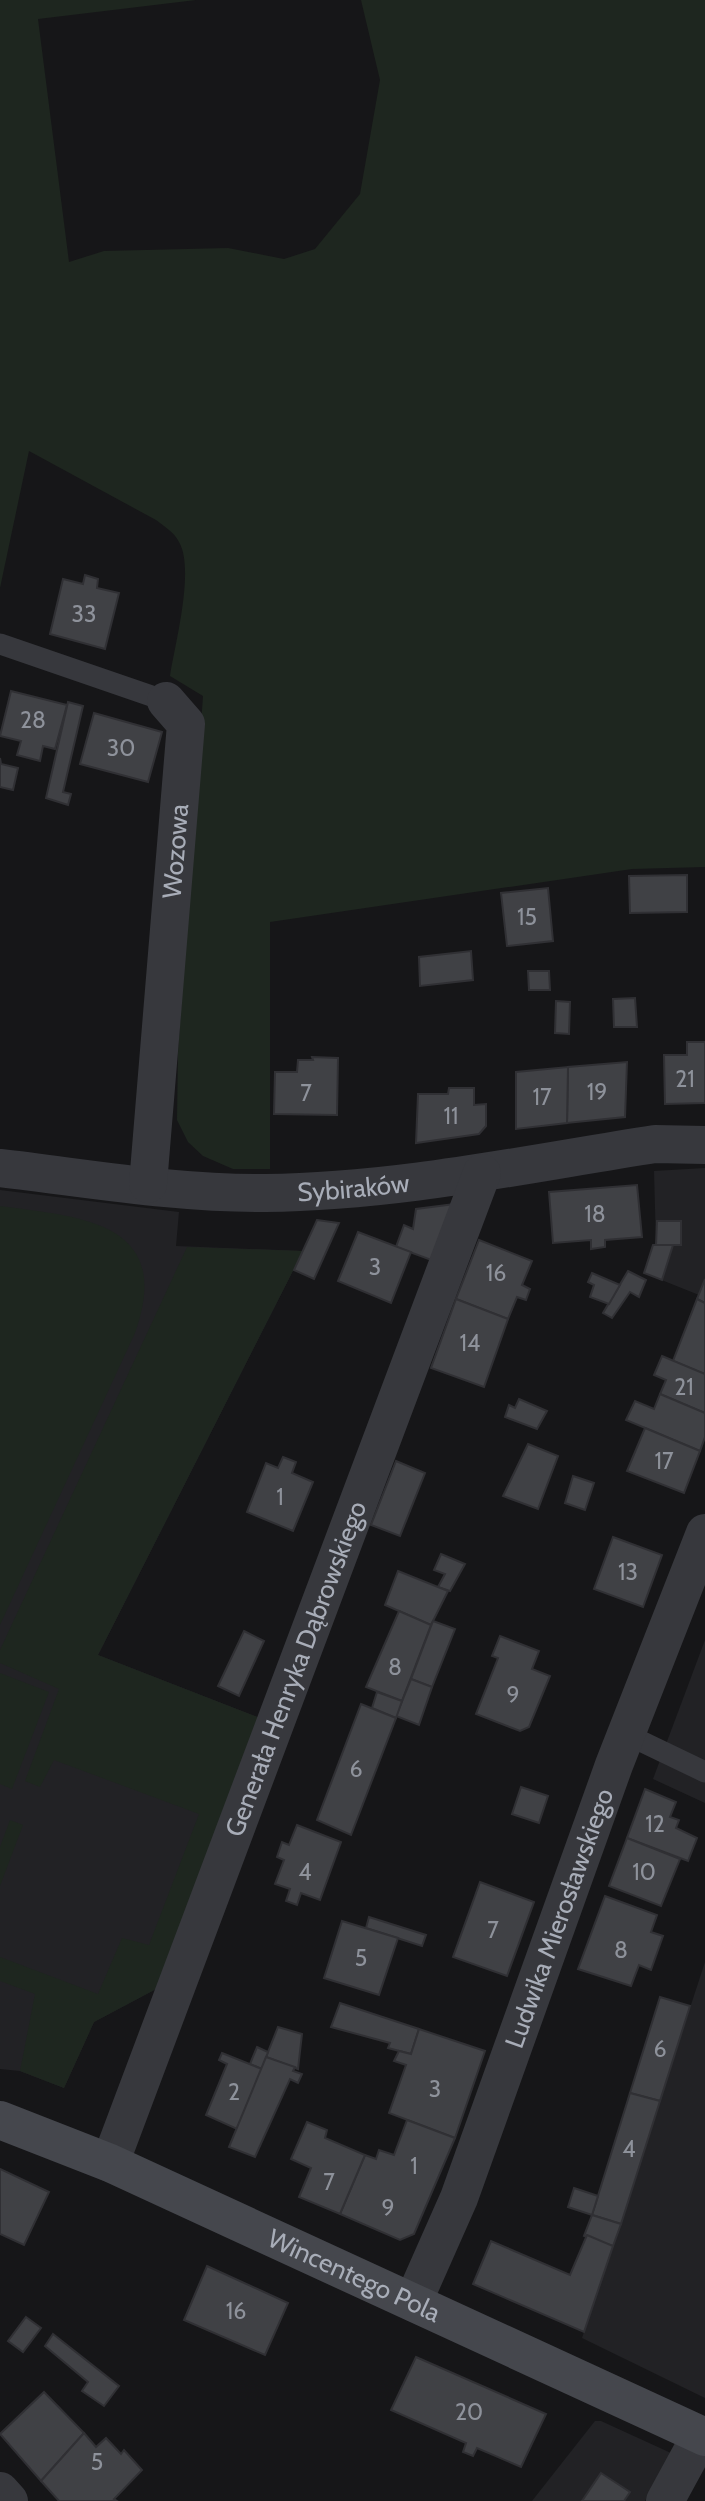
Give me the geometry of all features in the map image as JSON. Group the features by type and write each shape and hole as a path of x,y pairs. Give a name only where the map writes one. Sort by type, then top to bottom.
{"main road":[{"name":"Wincentego Pola","path":"0,2120 110,2163 703,2436"}],"street":[{"name":"Wozowa","path":"148,1184 186,724 166,701"},
{"name":"Sybiraków","path":"0,1168 214,1193 266,1193 359,1189 655,1144 705,1145"},
{"name":"Generała Henryka Dąbrowskiego","path":"110,2163 482,1172"},
{"name":"Ludwika Mierosławskiego","path":"413,2302 459,2198 626,1734 705,1533"},
{"path":"666,2501 703,2436"},
{"path":"0,2491 9,2501"}],"lane":[{"name":"Wozowa","path":"0,644 166,701"},
{"path":"626,1734 705,1772"}],"shaded area":[{"path":"0,0 196,0 38,19 69,262 104,251 228,248 284,259 315,249 360,194 380,80 361,0 705,0 705,867 632,869 270,922 270,1169 233,1169 203,1156 188,1142 177,1120 178,1052 203,696 170,676 185,588 183,554 179,542 172,532 156,520 29,451 0,588"},
{"path":"705,1168 705,1279 699,1295 644,1273 653,1245 656,1245 654,1171"},
{"path":"0,1190 179,1212 176,1246 303,1251 98,1655 260,1718 158,1988 94,2022 64,2088 20,2071 0,2069"},
{"path":"0,1206 88,1221 112,1232 131,1246 142,1267 144,1296 135,1333 0,1625"},
{"path":"187,1247 303,1251 98,1655 260,1718 158,1988 94,2022 64,2088 20,2071 35,1994 0,1981 0,1957 98,1994 122,1938 149,1945 199,1814 54,1760 40,1787 25,1781 59,1689 0,1663 0,1650"},
{"path":"705,1640 705,1803 653,1779"},
{"path":"0,1673 49,1692 12,1789 0,1784"},
{"path":"10,1820 23,1825 0,1886 0,1847"},
{"path":"705,1962 705,2398 582,2338"},
{"path":"595,2421 601,2421 671,2453 645,2501 532,2501"}],"building":[{"path":"85,575 98,579 97,588 119,593 105,649 50,634 63,579 83,584"},
{"path":"11,691 67,705 55,749 43,746 40,761 17,755 21,741 0,736"},
{"path":"68,702 83,706 63,792 71,794 68,805 46,798"},
{"path":"94,713 162,732 148,782 80,764"},
{"path":"0,758 1,764 18,768 13,790 0,787"},
{"path":"687,875 687,912 630,913 629,876"},
{"path":"548,888 553,941 507,946 501,893"},
{"path":"471,951 473,980 420,986 419,957"},
{"path":"528,971 549,971 550,990 529,990"},
{"path":"635,998 637,1027 614,1027 613,999"},
{"path":"556,1001 570,1002 569,1034 555,1033"},
{"path":"687,1042 705,1042 705,1103 665,1104 664,1055 687,1055"},
{"path":"312,1057 338,1058 337,1115 274,1114 275,1072 297,1072 298,1060 313,1060"},
{"path":"627,1062 625,1117 567,1123 568,1067"},
{"path":"568,1067 567,1123 516,1129 516,1072"},
{"path":"449,1088 474,1088 474,1105 486,1104 486,1126 479,1134 416,1143 418,1094 448,1094"},
{"path":"637,1185 642,1237 605,1240 605,1247 591,1249 591,1240 553,1243 549,1192"},
{"path":"455,1204 434,1261 396,1247 404,1225 413,1229 416,1209"},
{"path":"317,1220 339,1223 314,1279 294,1270"},
{"path":"657,1221 681,1221 681,1245 656,1245"},
{"path":"358,1232 411,1252 391,1303 338,1281"},
{"path":"479,1240 532,1261 522,1285 530,1289 526,1300 517,1297 508,1319 456,1299"},
{"path":"653,1245 673,1245 662,1280 644,1273"},
{"path":"628,1271 646,1280 639,1297 630,1292 612,1318 603,1313"},
{"path":"592,1273 620,1285 609,1304 590,1297 594,1285 588,1282"},
{"path":"705,1279 705,1303 697,1299"},
{"path":"456,1299 508,1319 484,1387 431,1368"},
{"path":"697,1299 705,1303 705,1374 673,1361"},
{"path":"662,1356 705,1374 705,1413 660,1394 666,1380 654,1375"},
{"path":"660,1394 705,1413 705,1437 700,1451 626,1420 635,1401 654,1409"},
{"path":"519,1399 547,1411 537,1429 505,1417 509,1405 515,1408"},
{"path":"645,1428 700,1451 684,1493 627,1471"},
{"path":"528,1444 558,1456 538,1509 503,1496"},
{"path":"283,1457 296,1462 292,1473 313,1482 293,1531 247,1512 266,1463 278,1468"},
{"path":"396,1461 425,1473 400,1536 371,1525"},
{"path":"573,1476 594,1483 585,1510 565,1503"},
{"path":"613,1537 662,1555 643,1607 594,1589"},
{"path":"441,1554 465,1564 450,1591 438,1587 445,1574 434,1570"},
{"path":"398,1571 448,1591 431,1625 385,1605"},
{"path":"399,1611 431,1625 402,1701 366,1687"},
{"path":"433,1621 455,1629 432,1687 411,1679"},
{"path":"244,1631 264,1641 239,1696 218,1686"},
{"path":"500,1636 539,1651 532,1669 550,1676 529,1727 520,1731 476,1714 498,1658 492,1656"},
{"path":"411,1679 432,1687 419,1725 396,1716"},
{"path":"377,1692 402,1701 396,1718 372,1708"},
{"path":"361,1704 396,1718 351,1835 317,1820"},
{"path":"521,1787 548,1796 539,1823 512,1814"},
{"path":"645,1789 676,1802 670,1817 679,1820 676,1828 697,1838 688,1861 627,1838"},
{"path":"297,1825 341,1842 320,1900 301,1893 297,1905 286,1901 290,1889 275,1884 284,1860 277,1857 282,1842 289,1845"},
{"path":"627,1838 680,1859 661,1906 609,1886"},
{"path":"480,1882 534,1902 507,1976 453,1957"},
{"path":"605,1896 657,1915 651,1932 663,1936 651,1970 639,1965 631,1986 578,1969"},
{"path":"369,1917 426,1935 422,1946 366,1928"},
{"path":"342,1921 398,1938 379,1995 324,1978"},
{"path":"660,1997 690,2006 660,2101 630,2093"},
{"path":"340,2003 419,2029 411,2054 388,2048 390,2043 331,2027"},
{"path":"278,2027 302,2034 298,2069 266,2057"},
{"path":"419,2029 485,2051 455,2138 389,2113 406,2065 394,2061 399,2051 411,2054"},
{"path":"257,2047 268,2052 262,2069 250,2064"},
{"path":"222,2053 262,2069 237,2129 206,2115 227,2064 219,2060"},
{"path":"266,2057 295,2067 293,2071 302,2074 298,2083 290,2079 255,2157 229,2147"},
{"path":"630,2093 660,2101 621,2224 592,2215"},
{"path":"407,2120 455,2138 414,2234 400,2240 340,2214 365,2155 376,2159 379,2150 394,2155"},
{"path":"307,2122 327,2130 325,2138 365,2155 340,2214 299,2197 311,2168 291,2159"},
{"path":"0,2169 49,2192 24,2245 0,2234"},
{"path":"574,2188 598,2196 592,2215 568,2207"},
{"path":"592,2215 621,2224 613,2246 584,2236"},
{"path":"587,2235 613,2246 584,2332 473,2284 491,2241 570,2275"},
{"path":"207,2266 288,2303 265,2355 184,2320"},
{"path":"26,2317 41,2328 23,2352 8,2341"},
{"path":"53,2334 119,2386 104,2406 82,2391 88,2382 45,2346"},
{"path":"416,2357 546,2414 521,2467 477,2448 473,2456 463,2452 466,2443 391,2410"},
{"path":"44,2392 84,2433 41,2481 0,2434"},
{"path":"84,2433 96,2447 106,2438 121,2454 124,2450 142,2470 114,2499 117,2501 59,2501 41,2481"},
{"path":"601,2473 630,2492 624,2501 582,2501"}]}
